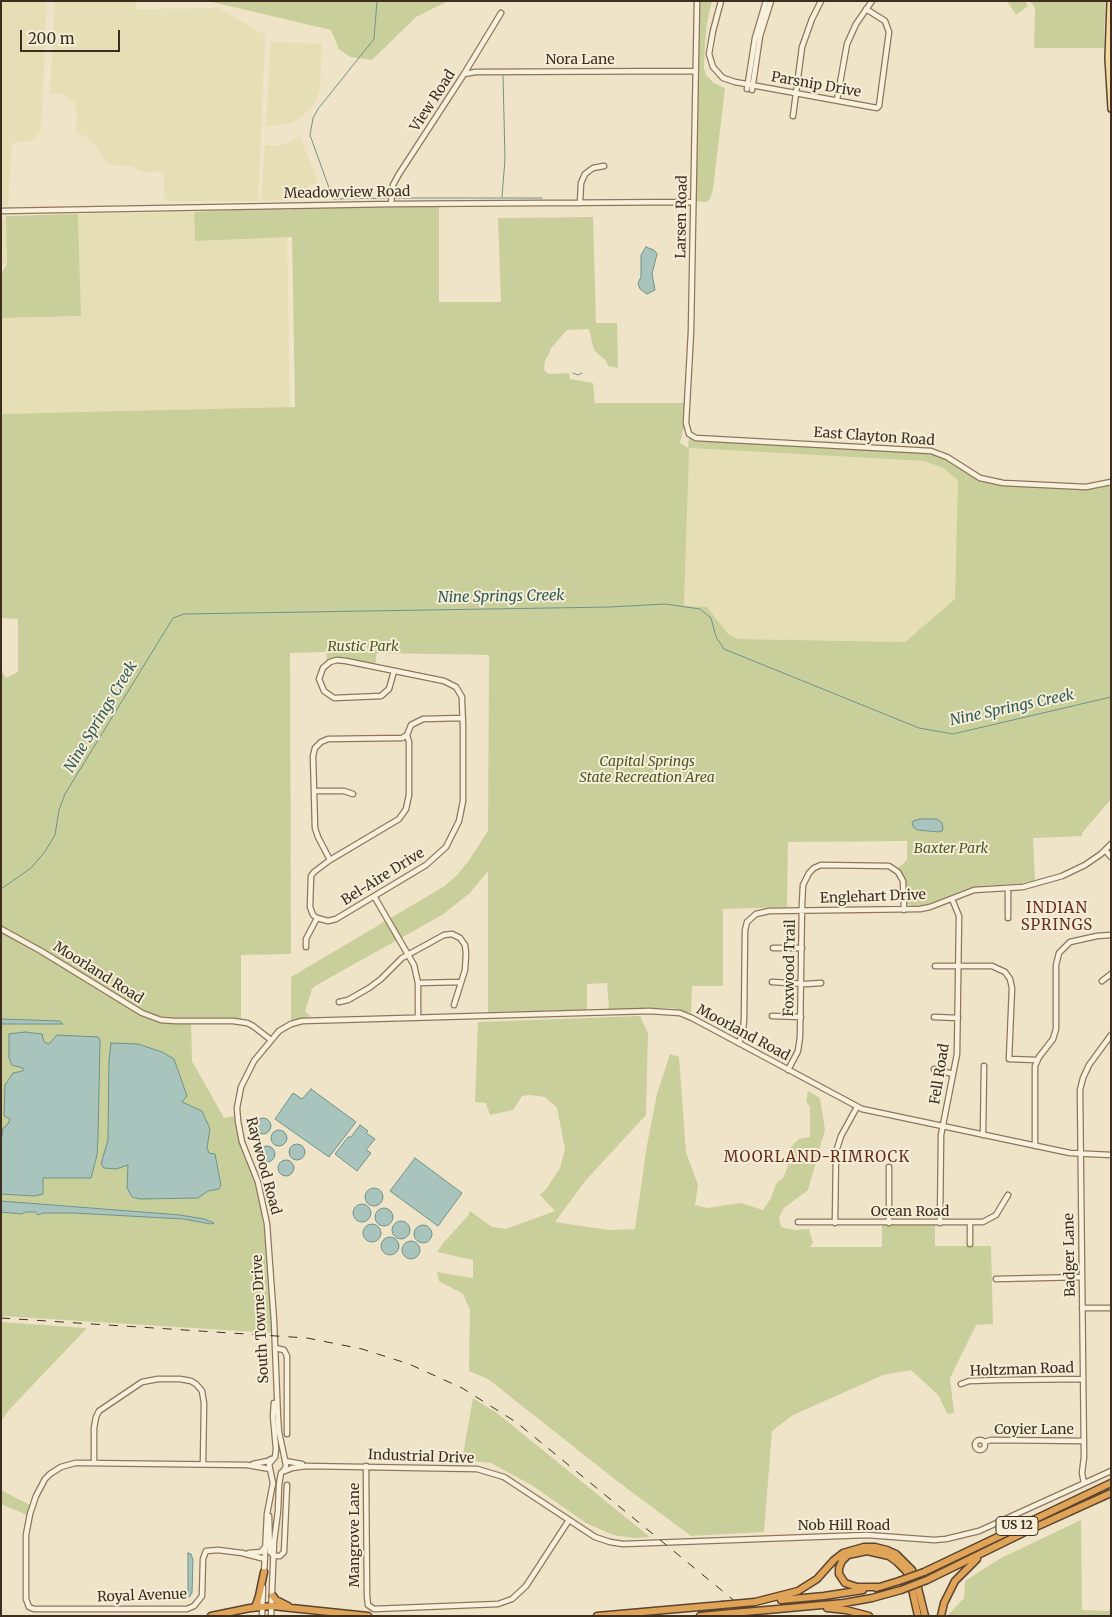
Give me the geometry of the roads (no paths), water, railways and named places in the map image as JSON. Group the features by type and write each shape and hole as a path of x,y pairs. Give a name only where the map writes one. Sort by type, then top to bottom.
{"highway":[{"name":"US 12","path":"597,1616 824,1596 879,1587 924,1572 1111,1482"},
{"name":"US 12","path":"700,1616 819,1606 872,1598 901,1590 927,1580 986,1551 1111,1495"},
{"path":"755,1602 798,1592 817,1579 843,1553 864,1546 887,1550 896,1554 912,1570 924,1616"},
{"path":"879,1587 858,1587 845,1583 839,1574 842,1561 848,1556 867,1551 889,1556 906,1571 910,1580 918,1616"},
{"path":"941,1616 944,1603 955,1580 986,1551"},
{"path":"252,1608 257,1602 264,1572"},
{"path":"273,1596 281,1603 296,1609"},
{"path":"212,1616 272,1606 368,1616"},
{"path":"819,1606 869,1616"}],"main road":[{"path":"1110,1 1111,109"}],"street":[{"name":"Larsen Road","path":"688,433 686,423 690,332 696,1"},
{"name":"Parsnip Drive","path":"721,1 709,54 711,63 723,78 750,87 879,107 889,32 884,21 866,9"},
{"path":"750,87 755,38 766,1"},
{"path":"750,87 760,36 771,1"},
{"path":"793,116 802,47 821,1"},
{"path":"837,100 847,44 856,24 872,1"},
{"name":"View Road","path":"391,204 393,185 399,174 501,13"},
{"name":"Nora Lane","path":"464,74 476,72 696,71"},
{"path":"580,203 581,184 585,174 593,168 604,166"},
{"name":"Meadowview Road","path":"1,211 391,204 693,202"},
{"name":"East Clayton Road","path":"688,433 696,438 931,451 947,457 980,478 1003,484 1086,488 1111,482"},
{"name":"Bel-Aire Drive","path":"317,918 328,922 336,919 433,860 446,847 459,821 463,804 463,718 462,697 456,688 444,680 334,660 323,668 319,679 324,691 334,698 381,696 388,689 394,671"},
{"path":"330,860 316,832 313,756 315,748 321,742 328,739 402,738 407,736 414,723 423,719 463,718"},
{"path":"306,947 306,939 317,918 313,915 310,907 311,876 330,860 403,816 408,805 409,795 409,742 407,736"},
{"path":"314,791 344,791 352,794"},
{"name":"Englehart Drive","path":"739,1043 744,1025 744,930 752,916 762,912 904,910 930,907 974,890 1030,885 1062,876 1086,865 1111,844"},
{"path":"1105,850 1111,857"},
{"name":"Foxwood Trail","path":"788,1070 799,1047 802,910 805,880 814,868 821,865 889,866 898,872 903,881 904,910"},
{"path":"1008,888 1008,918"},
{"path":"374,896 414,965 418,983 418,1017"},
{"name":"Fell Road","path":"940,1223 942,1126 957,1054 958,916 952,899"},
{"name":"Moorland Road","path":"1,930 52,958 142,1013 161,1020 233,1021 246,1023 271,1040"},
{"path":"339,1002 348,1000 369,988 381,979 393,965 408,954 444,935 452,934 460,938 465,946 466,954 465,970 454,1005"},
{"path":"1035,1146 1034,1074 1037,1060 1047,1048 1056,1030 1056,965 1059,953 1066,945 1076,940 1111,935"},
{"path":"773,948 802,948"},
{"path":"935,966 992,966 1005,972 1010,979 1012,988 1009,1059 1037,1060"},
{"path":"1102,981 1111,974"},
{"path":"418,983 460,982"},
{"path":"772,982 821,982"},
{"name":"Moorland Road","path":"291,1024 302,1021 418,1017 670,1012 686,1015 857,1107 1035,1146 1080,1154 1111,1155"},
{"path":"772,1016 800,1017"},
{"path":"934,1017 958,1018"},
{"name":"Raywood Road","path":"268,1244 262,1197 242,1142 237,1108 241,1087 248,1070 279,1031 291,1024"},
{"name":"Badger Lane","path":"1084,1483 1082,1473 1084,1441 1080,1154 1081,1085 1089,1065 1111,1035"},
{"path":"983,1135 984,1066"},
{"path":"934,1069 953,1074"},
{"path":"835,1223 836,1152 841,1136 857,1107"},
{"path":"889,1167 889,1223"},
{"name":"Ocean Road","path":"798,1222 983,1222 991,1219 1000,1209 1008,1195"},
{"path":"970,1223 970,1244"},
{"name":"South Towne Drive","path":"268,1244 279,1432 285,1460"},
{"path":"996,1279 1082,1277"},
{"path":"1082,1308 1111,1308"},
{"path":"275,1348 284,1350 287,1356 287,1434"},
{"path":"203,1464 204,1403 202,1391 191,1381 158,1379 142,1382 99,1411 96,1417 94,1428 94,1463 247,1465 271,1469 276,1473 282,1472"},
{"name":"Holtzman Road","path":"961,1384 969,1381 984,1380 1083,1379"},
{"name":"South Towne Drive","path":"274,1458 276,1445 273,1416 276,1392"},
{"name":"Coyier Lane","path":"984,1442 990,1440 1084,1441"},
{"path":"247,1465 268,1461 280,1456 285,1460 286,1465 279,1485 274,1537 271,1616"},
{"path":"262,1616 268,1509 273,1483 270,1462 274,1458"},
{"name":"Industrial Drive","path":"285,1460 295,1464 318,1466"},
{"name":"Royal Avenue","path":"94,1463 75,1463 61,1467 50,1474 40,1488 30,1514 26,1535 27,1604 34,1609 191,1608 202,1596 203,1559 205,1552 211,1549 242,1553 265,1559"},
{"name":"Industrial Drive","path":"282,1472 298,1466 460,1468 488,1471 504,1477 569,1520"},
{"name":"Mangrove Lane","path":"366,1466 368,1602 371,1607 379,1610 505,1602 520,1594 569,1520"},
{"name":"Nob Hill Road","path":"569,1520 595,1537 623,1544 867,1535 946,1540 979,1532 1111,1471"},
{"path":"274,1556 280,1556 284,1552 287,1485"},
{"path":"268,1509 271,1528 270,1550 274,1556"},
{"name":"Royal Avenue","path":"242,1553 261,1552 266,1546"}],"water":[{"path":"646,247 654,250 657,254 652,274 655,290 647,294 640,289 638,283 641,277 641,255"},
{"path":"937,819 942,823 942,831 918,830 914,828 913,821"},
{"path":"1,1019 60,1021 63,1024 1,1024"},
{"path":"25,1032 42,1034 44,1042 49,1044 57,1035 98,1037 100,1040 97,1155 91,1178 43,1178 43,1194 34,1196 1,1194 1,1143 3,1128 10,1119 4,1116 5,1085 13,1073 23,1071 23,1068 12,1065 9,1058 9,1034"},
{"path":"111,1043 138,1044 162,1052 174,1059 187,1096 182,1102 202,1111 210,1129 207,1148 209,1153 215,1154 221,1186 219,1189 208,1191 198,1198 140,1199 132,1197 127,1188 128,1165 116,1169 104,1168 101,1164 108,1140"},
{"path":"311,1089 356,1122 329,1157 275,1119 293,1093 302,1099"},
{"path":"263,1118 271,1126 263,1134 255,1126"},
{"path":"360,1125 368,1131 366,1133 375,1139 366,1150 371,1153 357,1171 335,1154"},
{"path":"279,1130 287,1138 279,1146 271,1138"},
{"path":"297,1144 305,1152 297,1160 289,1152"},
{"path":"267,1146 275,1154 267,1162 259,1154"},
{"path":"415,1158 462,1193 438,1226 390,1191"},
{"path":"286,1160 294,1168 286,1176 278,1168"},
{"path":"374,1188 380,1191 383,1197 380,1203 374,1206 368,1203 365,1197 368,1191"},
{"path":"1,1201 180,1215 204,1219 214,1223 184,1219 73,1213 43,1213 38,1215 36,1212 21,1214 1,1212"},
{"path":"362,1204 368,1207 371,1213 368,1219 362,1222 356,1219 353,1213 356,1207"},
{"path":"384,1208 390,1211 393,1217 390,1223 384,1226 378,1223 375,1217 378,1211"},
{"path":"401,1221 407,1224 410,1230 407,1236 401,1239 395,1236 392,1230 395,1224"},
{"path":"372,1224 378,1227 381,1233 378,1239 372,1242 366,1239 363,1233 366,1227"},
{"path":"423,1225 429,1228 432,1234 429,1240 423,1243 417,1240 414,1234 417,1228"},
{"path":"390,1237 396,1240 399,1246 396,1252 390,1255 384,1252 381,1246 384,1240"},
{"path":"411,1241 417,1244 420,1250 417,1256 411,1259 405,1256 402,1250 405,1244"},
{"path":"188,1553 191,1554 193,1560 192,1593 188,1597 186,1595 188,1590"}],"waterway":[{"path":"377,1 374,39 318,109 313,118 310,135 333,199 388,198"},
{"path":"502,197 505,159 503,75"},
{"path":"395,198 542,198"},
{"path":"573,373 578,375 582,373"},
{"name":"Nine Springs Creek","path":"1,889 31,868 44,853 55,835 59,810 65,794 173,618 184,614 610,607 665,604 700,609 711,618 716,637 724,649 919,728 953,734 1111,697"}],"railway":[{"path":"1,1318 307,1338 362,1349 409,1364 462,1388 516,1422 753,1616"}],"district":[{"name":"INDIAN SPRINGS","path":"1057,918"},
{"name":"MOORLAND-RIMROCK","path":"817,1158"}],"park label":[{"name":"Rustic Park","path":"363,647"},
{"name":"Capital Springs State Recreation Area","path":"647,770"},
{"name":"Baxter Park","path":"951,849"}]}
